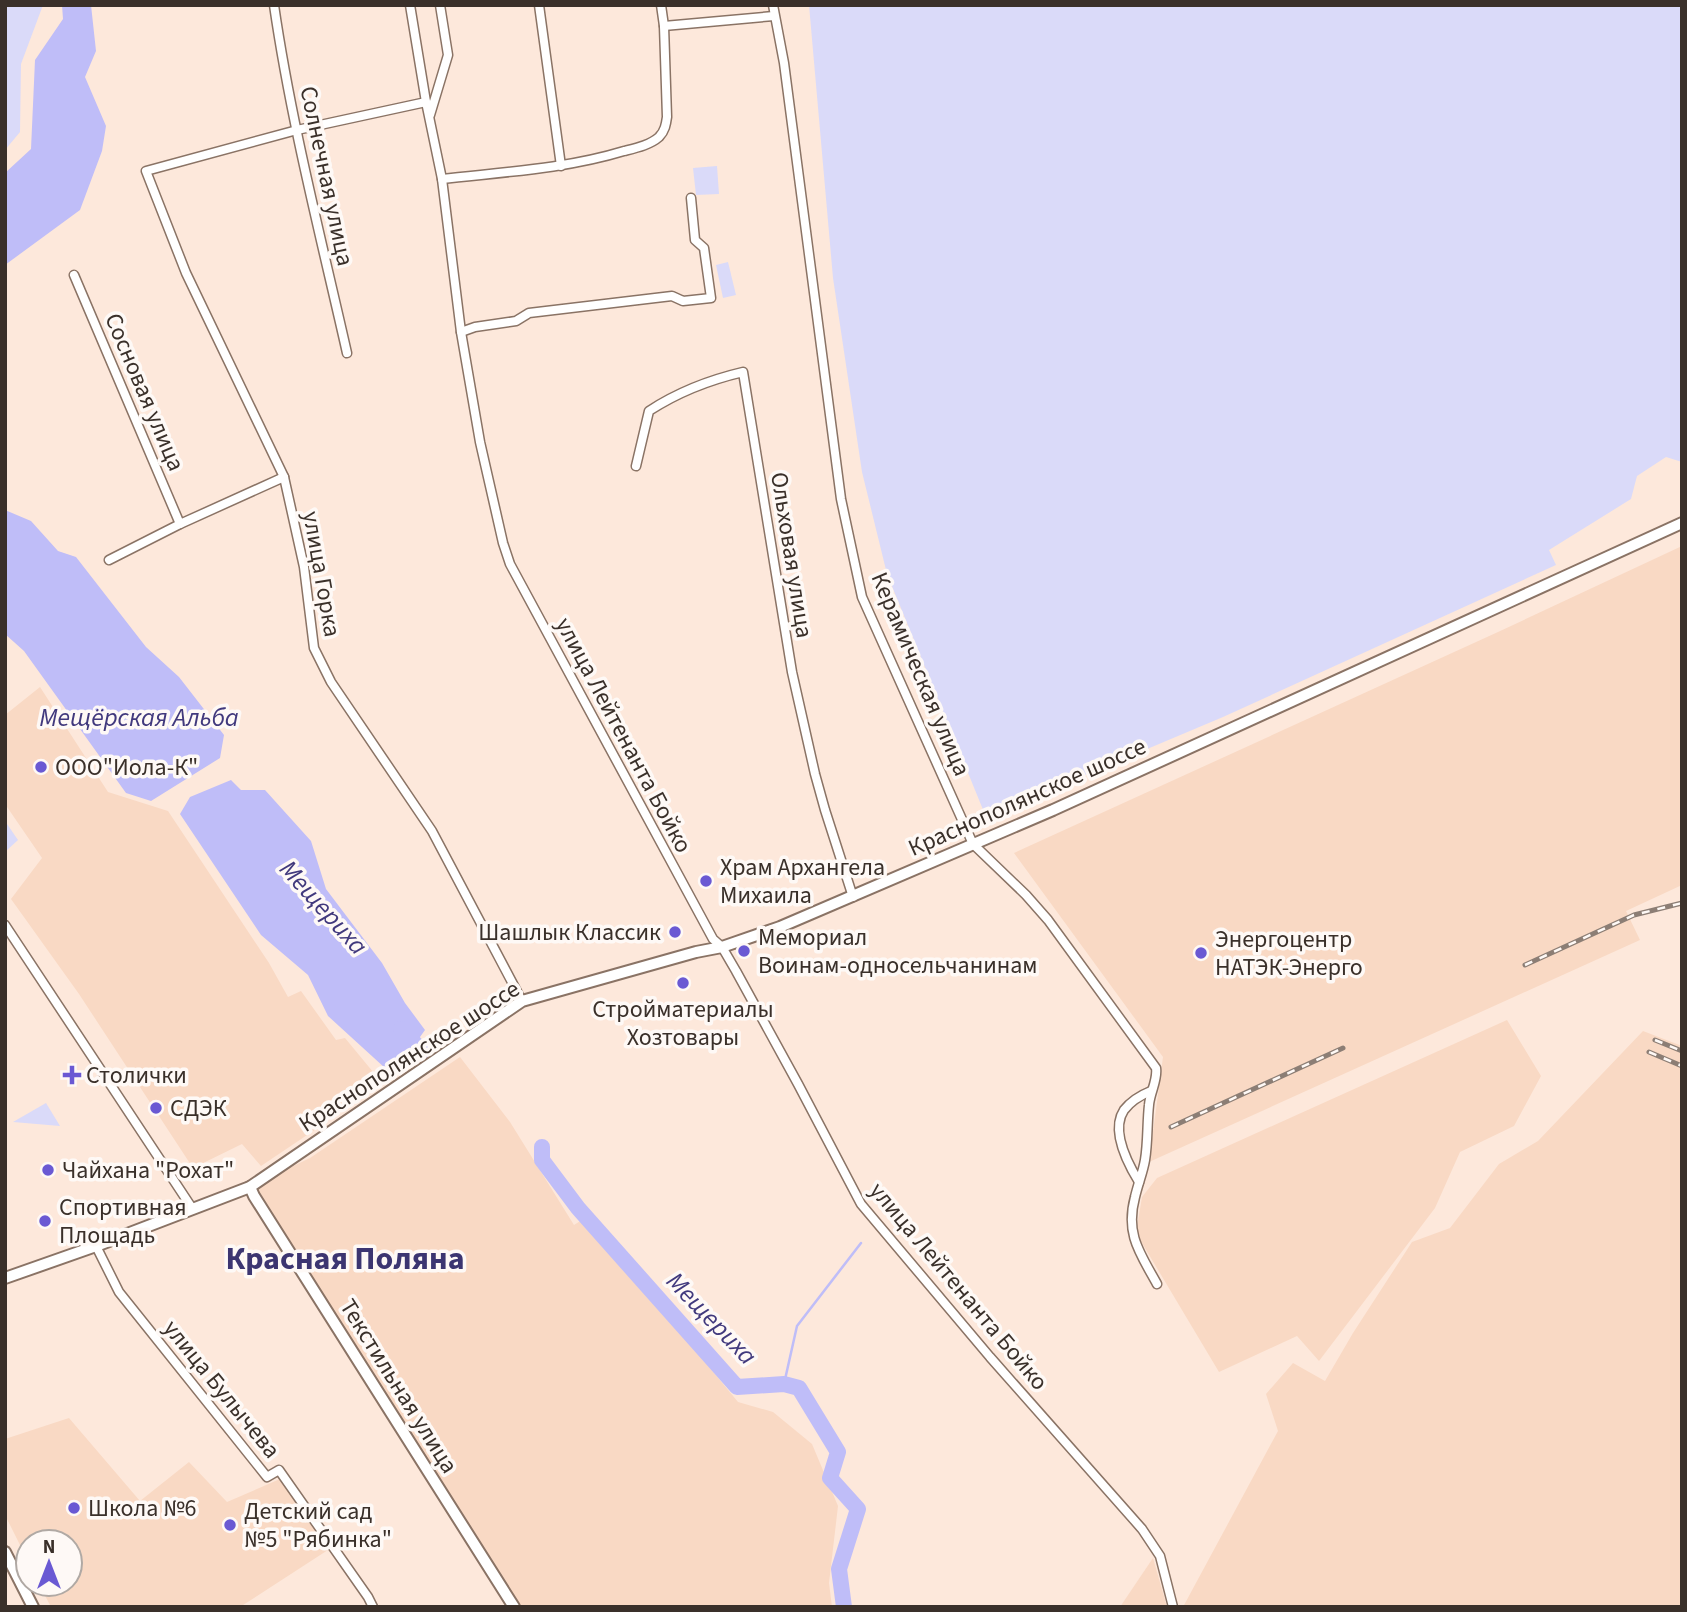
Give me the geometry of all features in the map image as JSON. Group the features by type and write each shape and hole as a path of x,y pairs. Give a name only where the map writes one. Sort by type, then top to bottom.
{"main road":[{"name":"Краснополянское шоссе","path":"5,1278 250,1187 522,1001 722,947 780,928 1053,810 1682,523"},
{"name":"Текстильная улица","path":"250,1187 300,1271 514,1607"},
{"path":"5,1552 33,1607"}],"street":[{"name":"Солнечная улица","path":"274,5 297,130 346,354"},
{"name":"улица Лейтенанта Бойко","path":"410,5 442,178 461,332 480,442 510,564 713,939 722,947 792,1073 861,1204 990,1357 1142,1529 1160,1556 1173,1607"},
{"path":"430,115 448,55 440,5"},
{"path":"539,5 561,166"},
{"path":"442,178 561,166 618,153 644,145 660,136 667,117 661,5"},
{"name":"Керамическая улица","path":"773,5 786,77 841,499 862,597 973,845 1026,895 1048,920 1153,1061 1157,1073 1151,1090 1146,1158 1131,1223 1135,1244 1157,1284"},
{"path":"664,26 774,16"},
{"path":"297,130 426,102"},
{"name":"улица Горка","path":"297,130 146,171 186,273 284,477 304,567 314,648 331,682 432,831 522,1001"},
{"path":"461,332 474,327 516,321 529,313 671,296 683,301 711,298 704,248 695,240 691,198"},
{"name":"Сосновая улица","path":"74,275 180,524"},
{"name":"Ольховая улица","path":"636,466 649,411 670,397 718,377 743,372 792,672 818,786 853,897"},
{"path":"109,560 180,524 284,477"},
{"path":"5,925 192,1208"},
{"path":"1139,1182 1125,1156 1119,1129 1120,1118 1125,1108 1151,1090"},
{"name":"улица Булычева","path":"96,1246 119,1292 267,1477 279,1470 373,1607"}],"shaded area":[{"path":"5,5 43,5 21,64 20,132 5,150"},
{"path":"809,5 1682,5 1682,462 1666,457 1637,476 1631,499 1549,550 1556,565 1223,717 986,817 887,574 862,472 833,278"},
{"path":"717,166 719,194 696,195 693,168"},
{"path":"728,262 736,295 723,298 716,265"},
{"path":"1682,546 1682,885 1626,911 1640,940 1149,1162 1163,1057 1014,853"},
{"path":"40,687 108,792 168,811 269,963 288,997 301,991 336,1040 345,1038 383,1084 261,1166 242,1144 193,1168 79,994 11,899 42,858 5,804 5,715"},
{"path":"5,821 18,840 5,852"},
{"path":"1507,1020 1541,1076 1514,1126 1460,1152 1435,1208 1319,1361 1297,1336 1219,1372 1136,1233 1142,1197 1157,1178"},
{"path":"1643,1031 1682,1046 1682,1607 1183,1607 1278,1431 1266,1394 1293,1363 1325,1381 1412,1242 1450,1228 1499,1164 1538,1141"},
{"path":"460,1057 510,1122 574,1225 585,1218 627,1260 738,1402 773,1412 812,1444 838,1506 829,1583 832,1607 517,1607 426,1457 259,1198 256,1189 262,1181 310,1158"},
{"path":"46,1103 60,1126 13,1122"},
{"path":"69,1418 140,1501 189,1462 227,1502 280,1479 331,1548 240,1607 51,1607 46,1598 84,1598 84,1528 14,1528 14,1533 5,1515 5,1439"},
{"path":"1153,1558 1167,1607 1120,1607"}],"water":[{"path":"62,5 91,5 96,51 85,77 106,126 102,151 80,210 5,265 5,173 31,149 35,60 63,19"},
{"name":"Мещёрская Альба","path":"5,510 31,521 58,551 76,557 146,647 179,677 224,735 220,758 151,801 126,793 24,651 5,634"},
{"path":"231,780 241,790 265,790 311,841 326,889 382,963 405,1003 425,1030 415,1044 385,1068 328,1016 308,975 261,935 180,814 190,797"}],"waterway":[{"name":"Мещериха","path":"401,1029 422,1051"},
{"name":"Мещериха","path":"542,1147 542,1160 578,1208 737,1387 784,1384 799,1388 838,1452 830,1478 858,1509 839,1569 844,1607"},
{"path":"784,1384 797,1326 861,1243"}],"railway":[{"path":"1525,965 1634,915 1682,903"},
{"path":"1655,1040 1682,1051"},
{"path":"1171,1127 1343,1048"},
{"path":"1649,1052 1682,1066"}],"place":[{"name":"ООО\"Иола-К\"","path":"41,767"},
{"name":"Храм Архангела Михаила","path":"706,881"},
{"name":"Шашлык Классик","path":"675,932"},
{"name":"Мемориал Воинам-односельчанинам","path":"744,951"},
{"name":"Энергоцентр НАТЭК-Энерго","path":"1201,953"},
{"name":"Стройматериалы Хозтовары","path":"683,983"},
{"name":"Столички","path":"72,1075"},
{"name":"СДЭК","path":"156,1108"},
{"name":"Чайхана \"Рохат\"","path":"48,1170"},
{"name":"Спортивная Площадь","path":"45,1221"},
{"name":"Школа №6","path":"74,1508"},
{"name":"Детский сад №5 \"Рябинка\"","path":"230,1525"}],"district":[{"name":"Красная Поляна","path":"345,1258"}]}
